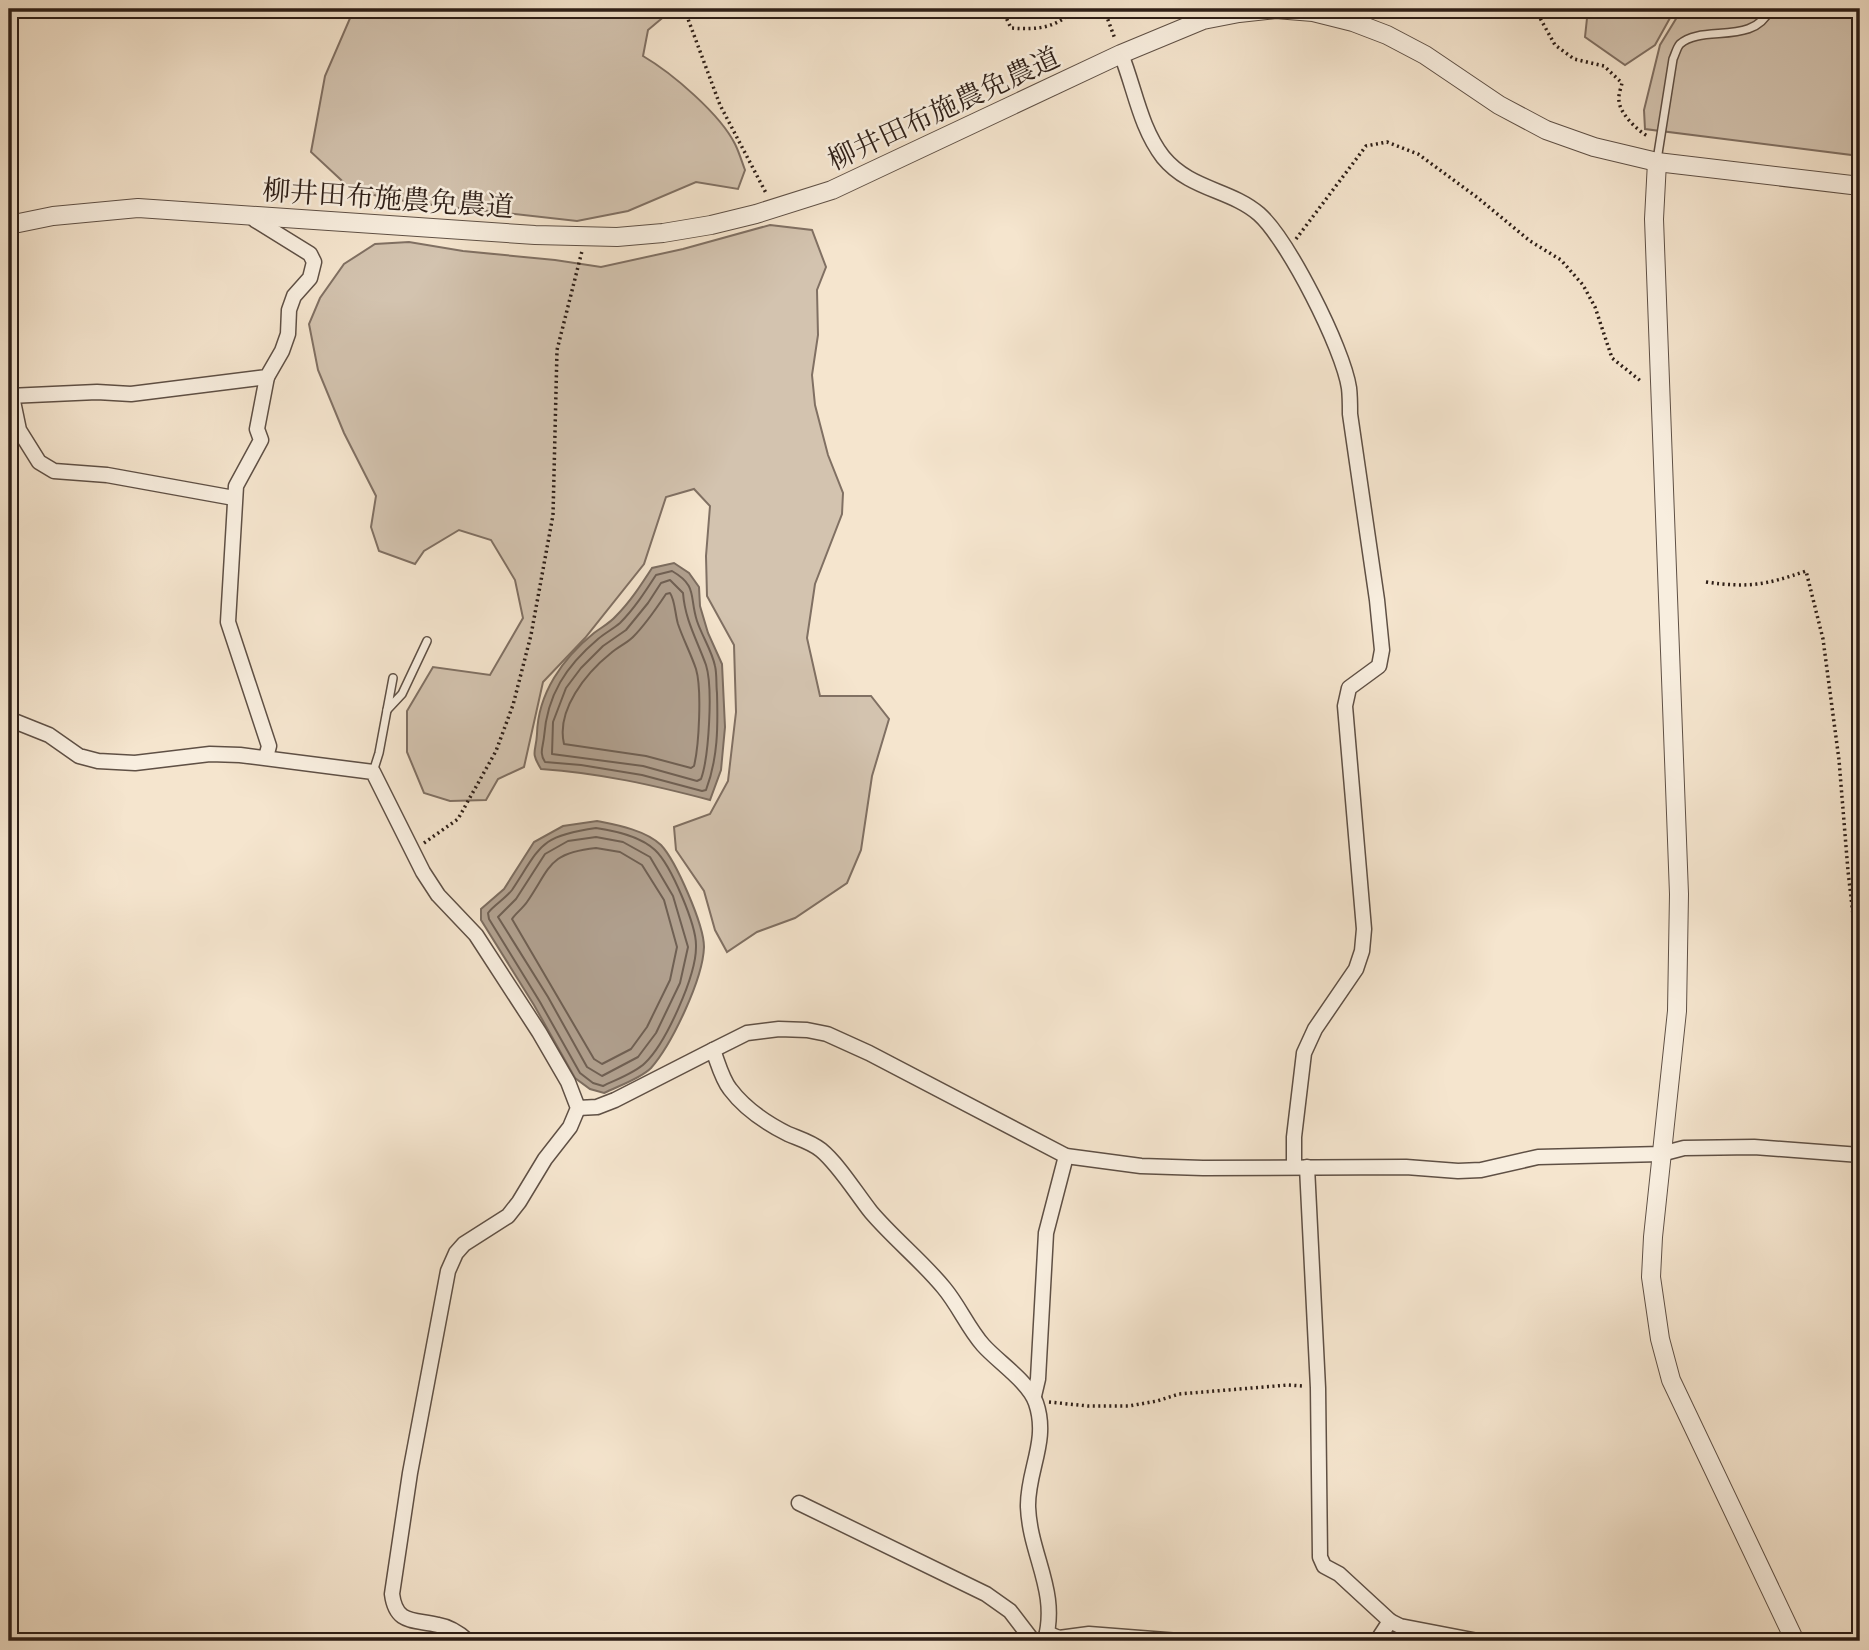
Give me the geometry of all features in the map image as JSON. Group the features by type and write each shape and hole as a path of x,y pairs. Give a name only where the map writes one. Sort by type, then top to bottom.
{"street":[{"name":"柳井田布施農免農道","path":"9,225 53,216 138,208 535,235 617,237 663,233 745,217 832,190 1121,54 1203,20 1276,9 1313,12 1353,22 1387,35 1425,55 1499,105 1546,130 1594,147 1658,153 1860,186"},
{"path":"1121,54 1135,102 1152,141 1164,158 1178,172 1204,188 1234,199 1258,213 1273,230 1312,294 1337,348 1349,387 1350,414 1382,650 1378,666 1349,688 1345,706 1364,929 1362,951 1356,969 1315,1028 1304,1053 1294,1137 1301,1167 1318,1388 1320,1558 1324,1566 1339,1574 1390,1621 1400,1626 1478,1641"},
{"path":"1658,153 1654,219 1679,894 1677,1012 1651,1277 1660,1339 1671,1380 1795,1641"},
{"path":"251,215 310,254 314,262 310,278 294,296 289,310 288,334 267,377 257,429 261,440 236,486 234,498 228,622 269,746 266,757"},
{"path":"234,498 107,475 54,471 38,462 19,430 10,391 131,394 267,377"},
{"path":"9,719 48,735 79,756 98,761 135,763 209,754 266,757 373,772 423,872 438,895 476,935 568,1082 578,1108 570,1127 545,1159 508,1216 464,1244 447,1271 410,1473 392,1594 394,1607 402,1617 413,1622 440,1625 459,1633 468,1641"},
{"path":"578,1108 597,1107 615,1100 747,1033 779,1029 807,1030 827,1034 869,1053 1066,1156 1141,1166 1406,1167 1458,1171 1481,1170 1538,1157 1661,1154 1684,1148 1754,1147 1860,1155"},
{"path":"713,1050 729,1088 756,1116 823,1152 878,1220 945,1289 982,1344 1035,1400"},
{"path":"1066,1156 1046,1233 1035,1400 1040,1418 1040,1446 1030,1484 1028,1507 1034,1544 1048,1594 1050,1619 1046,1637 1089,1634 1179,1641"},
{"path":"799,1503 986,1594 1010,1611 1032,1641"},
{"path":"1377,1641 1390,1621"}],"lane":[{"path":"1658,153 1673,59 1680,44 1694,37 1753,27 1770,9"},
{"path":"387,709 402,694 427,641"},
{"path":"373,772 393,678"}],"path":[{"path":"686,9 720,105 766,193"},
{"path":"1002,9 1011,28 1031,29 1056,24 1076,9"},
{"path":"1104,9 1121,54"},
{"path":"1535,9 1555,45 1574,59 1604,66 1622,83 1619,100 1622,110 1658,153"},
{"path":"1287,252 1366,146 1387,142 1400,146 1418,154 1530,241 1561,260 1583,285 1595,307 1612,358 1661,397"},
{"path":"413,850 458,819 496,751 513,705 531,635 553,515 557,350 586,236"},
{"path":"1706,582 1736,586 1757,585 1776,582 1806,571 1823,639 1839,760 1860,975"},
{"path":"1035,1400 1088,1406 1129,1406 1180,1394 1288,1385 1318,1388"}],"shaded area":[{"path":"354,9 673,9 648,30 643,56 694,95 728,132 745,170 738,189 696,182 628,211 577,221 415,203 353,191 311,152 325,76"},
{"path":"1588,9 1675,9 1655,45 1625,65 1585,37"},
{"path":"1682,9 1860,9 1860,156 1645,129 1644,110 1660,45"},
{"path":"770,225 812,230 826,267 817,290 818,335 812,375 815,405 828,455 843,493 842,514 815,584 807,638 820,696 871,696 889,719 872,776 861,850 847,883 795,918 757,932 727,952 715,930 704,891 676,850 674,827 710,814 728,781 736,712 734,645 707,596 706,556 710,506 694,489 666,497 644,564 585,638 543,682 524,767 498,779 486,800 450,801 424,793 407,752 407,711 433,667 490,675 523,618 515,580 491,540 459,530 424,551 415,564 379,551 371,527 376,496 344,433 318,370 309,324 320,298 344,264 375,244 409,242 601,267 683,249"}],"water":[{"path":"674,563 689,573 699,587 700,606 708,633 722,664 725,727 721,770 710,800 626,780 541,769 535,755 538,719 554,678 583,643 621,611 652,568"},
{"path":"597,821 639,832 661,845 688,894 704,947 692,993 677,1028 659,1057 641,1076 604,1093 590,1089 575,1078 481,920 481,909 504,889 534,842 563,826"}]}
